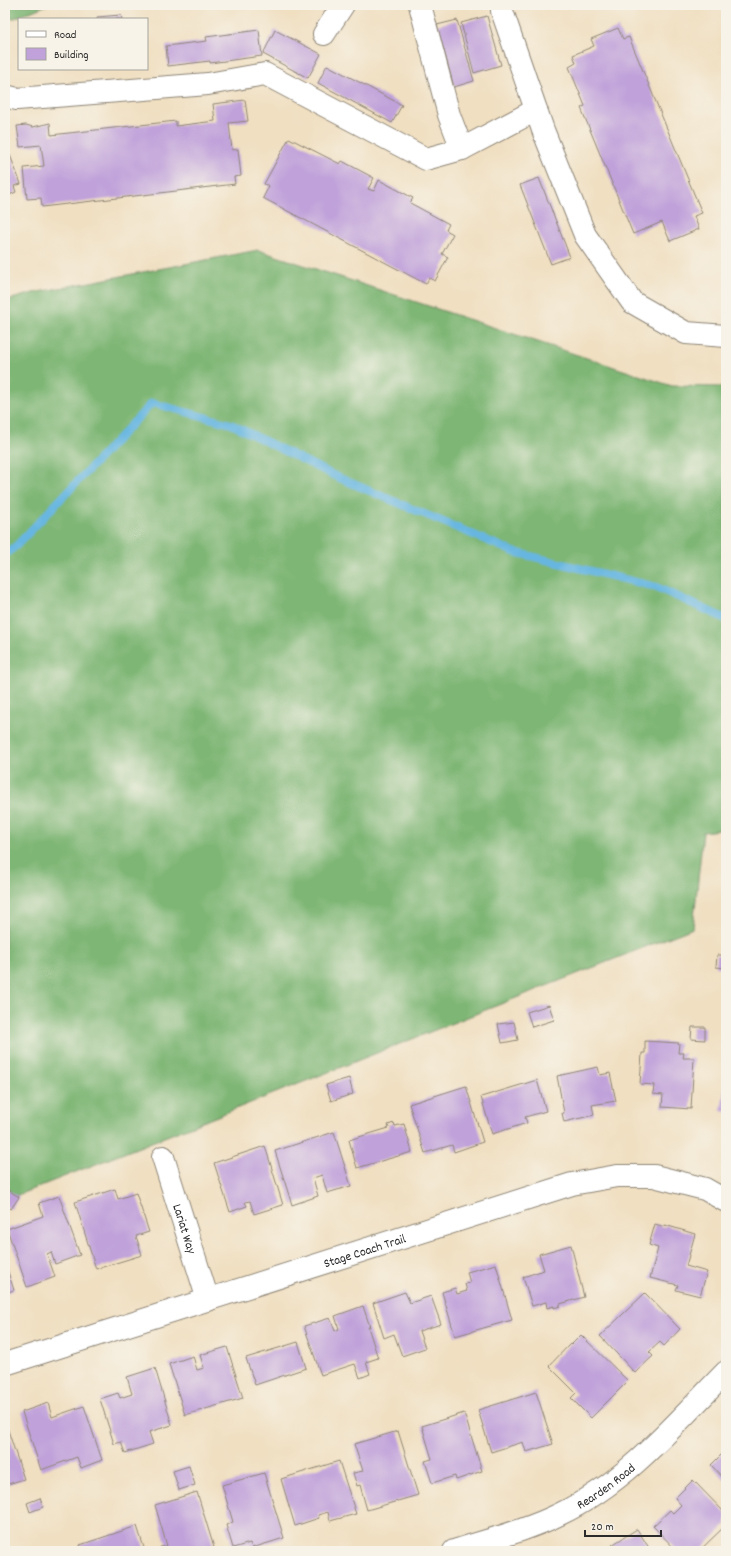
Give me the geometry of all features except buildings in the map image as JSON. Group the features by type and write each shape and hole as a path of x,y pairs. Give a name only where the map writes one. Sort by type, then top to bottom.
{"street":[{"path":"324,34 343,5"},
{"path":"420,5 449,115 462,149"},
{"path":"502,5 502,11 536,110 585,235 632,302 686,333 726,336"},
{"path":"5,96 17,99 200,85 265,74 426,159 462,149 536,110"},
{"name":"Lariat Way","path":"163,1157 208,1300"},
{"name":"Stage Coach Trail","path":"5,1364 572,1184 617,1176 654,1176 706,1189 726,1201"},
{"name":"Rearden Road","path":"454,1551 510,1533 560,1514 606,1487 646,1454 726,1372"}],"green space":[{"path":"5,5 47,5 12,19 5,9"},
{"path":"258,250 672,386 726,387 726,829 703,832 693,928 5,1200 5,301 33,293"}],"waterway":[{"path":"5,555 17,545 152,403 231,424 337,477 514,552 656,587 726,619"}]}
